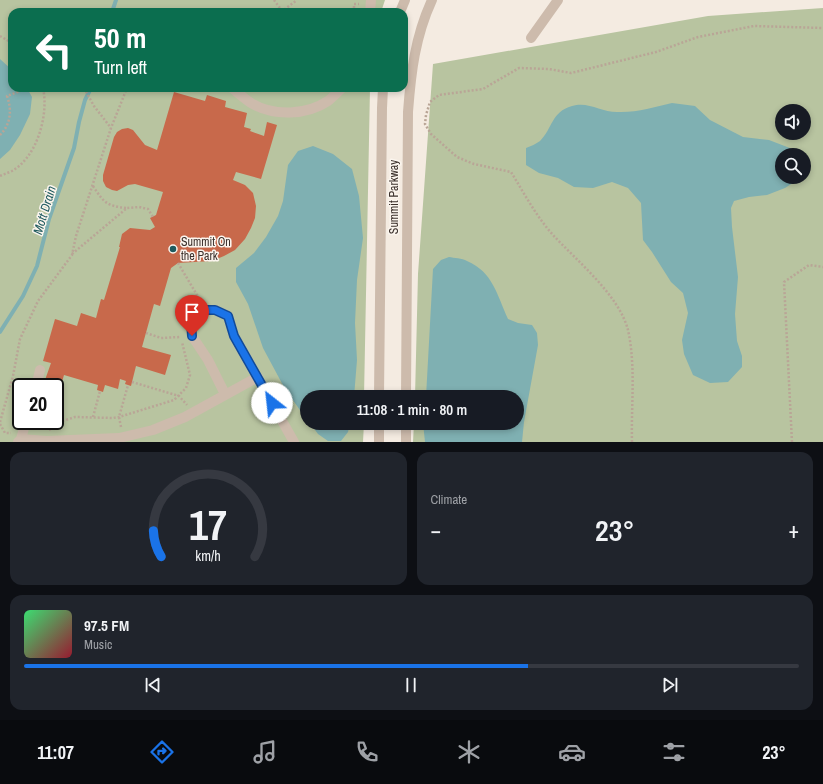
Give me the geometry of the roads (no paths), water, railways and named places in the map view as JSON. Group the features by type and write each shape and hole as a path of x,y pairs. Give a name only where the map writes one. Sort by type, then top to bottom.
{"street":[{"name":"Summit Parkway","path":"406,390 408,112 415,51 426,14 432,0"},
{"path":"531,38 558,0"},
{"path":"237,92 252,104 271,112 292,113 314,107 329,100 338,92"},
{"name":"Summit Parkway","path":"380,390 383,92"},
{"path":"225,394 208,360 192,336 191,322 199,310 215,310 228,316 234,336 294,442"},
{"path":"38,378 40,370"},
{"path":"20,438 62,440 119,438 153,430 179,420 225,394 258,378"},
{"path":"379,430 379,442"},
{"path":"406,430 406,442"}],"water":[{"path":"0,59 8,66 8,92 29,92 32,97 30,114 20,135 10,150 0,159"},
{"path":"672,103 695,106 710,120 743,137 769,140 790,148 775,148 775,184 791,184 767,195 749,197 734,201 731,208 738,277 735,314 737,341 742,356 742,367 728,382 710,383 693,375 684,354 682,340 688,313 683,293 671,282 643,240 641,203 628,188 612,182 593,188 574,187 558,178 539,173 526,165 526,148 540,141 556,116 565,109 572,106 584,105 611,112 631,112"},
{"path":"313,146 333,154 352,169 359,196 363,238 357,280 355,323 357,360 355,390 300,390 300,410 285,389 263,348 248,304 236,282 236,268 254,253 266,237 278,216 283,201 288,165 298,151"},
{"path":"449,257 465,260 483,271 493,285 508,319 518,323 532,325 537,333 538,345 524,422 524,390 426,390 433,269 441,260"},
{"path":"315,430 348,430 341,441 328,441"},
{"path":"424,430 523,430 522,442 425,442"}],"waterway":[{"name":"Mott Drain","path":"113,8 116,0"},
{"name":"Mott Drain","path":"0,332 23,296 37,266 49,219 74,148 79,122 85,100 89,92"}],"place":[{"name":"Summit On the Park","path":"173,249"}]}
